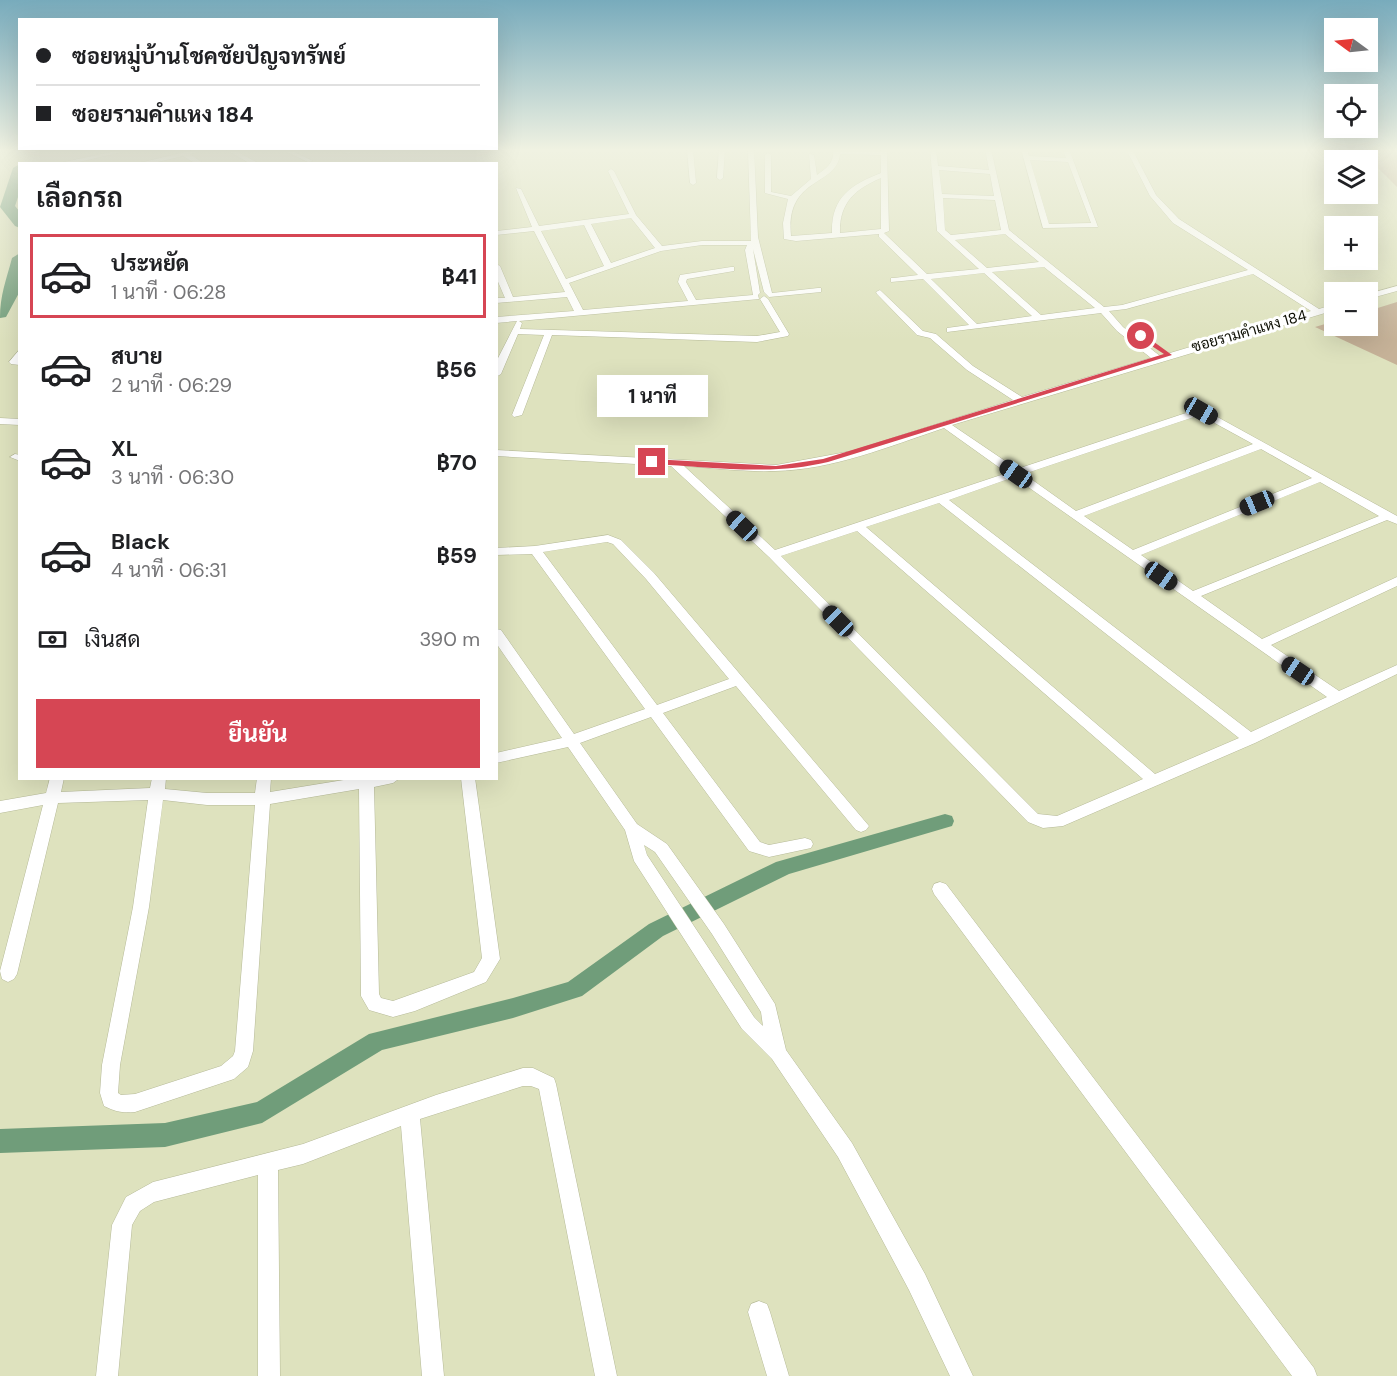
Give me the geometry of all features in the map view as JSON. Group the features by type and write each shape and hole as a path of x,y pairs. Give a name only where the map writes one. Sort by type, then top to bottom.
{"street":[{"path":"529,213 580,313"},
{"path":"632,213 660,249"},
{"path":"752,213 753,240 763,268 763,295"},
{"path":"789,213 786,228 787,237 796,239 885,231 885,213"},
{"path":"836,213 834,219 836,236"},
{"path":"940,213 941,231 1039,318"},
{"path":"1001,213 1007,232 1103,310 1120,329 1157,358"},
{"path":"1042,213 1046,226 1095,225 1091,213"},
{"path":"1169,213 1176,221 1318,312"},
{"path":"498,233 633,216"},
{"path":"586,222 609,267"},
{"path":"948,238 1007,232"},
{"path":"882,235 975,325"},
{"path":"565,282 660,249 702,243 753,240"},
{"path":"515,331 757,339 785,334 763,295 752,268 749,250 753,240"},
{"path":"894,280 1046,264"},
{"path":"752,268 763,268"},
{"path":"693,303 682,282 683,276 731,269"},
{"path":"498,271 510,300"},
{"path":"950,330 1123,307 1254,271"},
{"path":"1378,294 1397,288"},
{"path":"498,320 818,290"},
{"path":"880,292 920,333 933,336 970,368 1021,400"},
{"path":"498,301 571,294"},
{"name":"ซอยรามคำแหง 184","path":"498,453 776,468 800,466 864,449 1157,358 1324,310"},
{"path":"498,369 521,318"},
{"path":"1114,320 1127,326 1169,355"},
{"path":"517,415 549,332"},
{"path":"773,555 1201,411 1393,518"},
{"path":"0,421 18,422"},
{"path":"944,424 1336,696"},
{"path":"1075,515 1261,445"},
{"path":"674,463 773,555 1033,818 1043,822 1058,822 1250,739 1336,696 1397,669"},
{"path":"1131,555 1320,478"},
{"path":"941,499 1250,739"},
{"path":"1191,596 1393,518"},
{"path":"858,526 1153,780"},
{"path":"498,552 535,550 608,538 617,542 650,576 861,826"},
{"path":"535,550 755,847 762,851 769,851 805,844"},
{"path":"1260,645 1397,581"},
{"path":"498,636 632,828 640,857 748,1023 778,1053 846,1150 917,1282 962,1376"},
{"path":"498,758 571,741 655,713 737,681"},
{"path":"8,974 56,780"},
{"path":"158,786 141,907 111,1065 109,1093 111,1100 120,1104 135,1102 227,1072 241,1061 244,1051 264,780"},
{"path":"0,807 52,798 158,786 207,799 263,799 366,781 370,996 375,1004 393,1009 480,977 491,959 468,780"},
{"path":"632,828 661,848 769,1010 778,1053"},
{"path":"940,889 1306,1376"},
{"path":"108,1376 122,1225 130,1205 137,1198 268,1164 410,1114 523,1077 533,1077 548,1084 606,1376"},
{"path":"410,1114 434,1376"},
{"path":"268,1164 269,1376"},
{"path":"759,1312 778,1376"}],"shaded area":[{"path":"1397,302 1397,365 1334,336 1378,336 1378,308"},
{"path":"1324,324 1324,331 1315,327"}],"waterway":[{"path":"13,213 18,220"},
{"path":"0,313 14,285 18,267"},
{"path":"0,1141 165,1135 262,1112 377,1041 513,1008 574,989 656,930 783,868 945,821"}],"route":[{"path":"652,462 776,468 800,466 825,460 1169,355 1141,336"}]}
